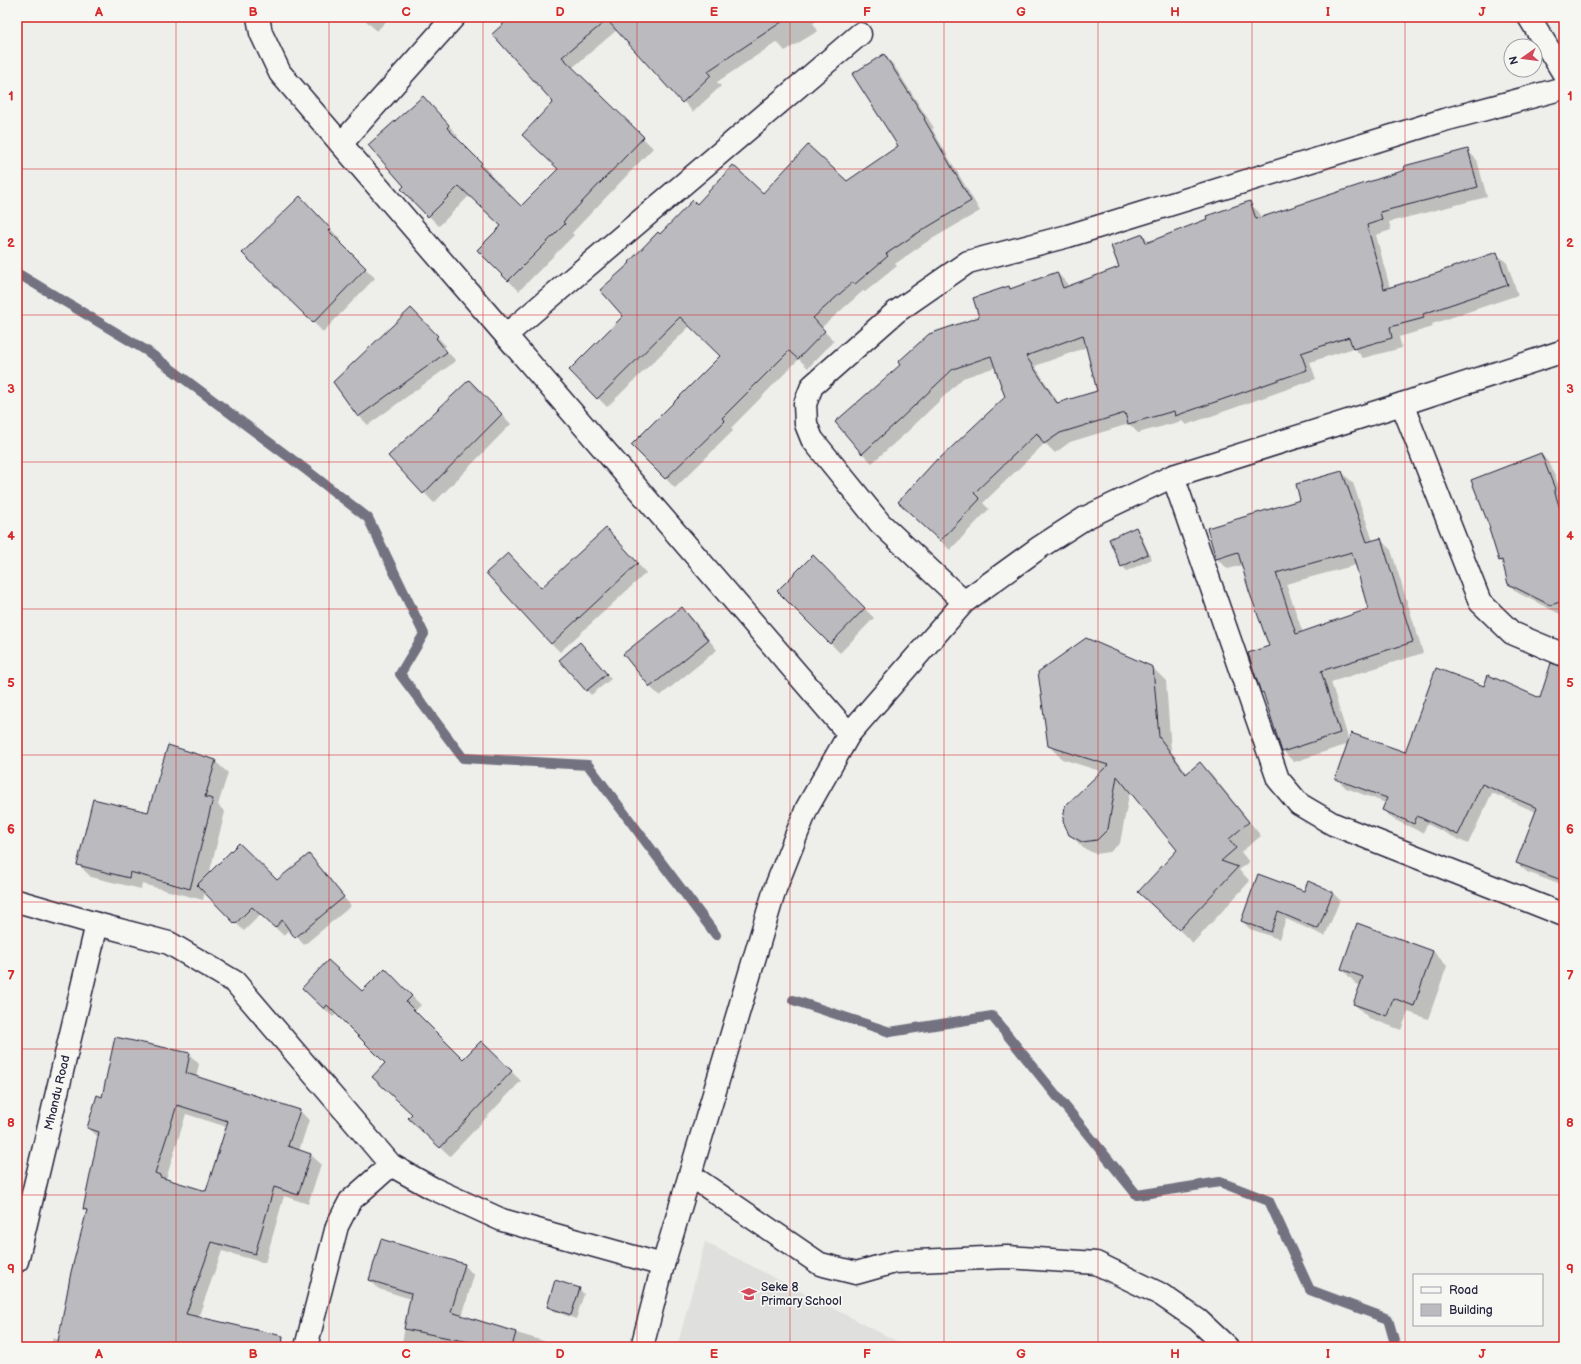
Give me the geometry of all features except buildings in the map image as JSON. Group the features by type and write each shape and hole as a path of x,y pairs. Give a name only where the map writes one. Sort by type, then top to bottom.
{"street":[{"path":"258,17 261,33 280,73 849,734"},
{"path":"340,144 454,17"},
{"path":"1529,17 1564,74"},
{"path":"506,335 860,34"},
{"path":"964,602 880,523 812,439 806,424 805,404 812,386 896,312 968,262 1068,236 1444,120 1564,88"},
{"path":"642,1347 663,1265 775,889 807,808 849,734 964,602 1040,547 1085,518 1173,476 1564,351"},
{"path":"1402,404 1480,602 1512,633 1564,655"},
{"path":"1173,476 1278,779 1299,804 1333,824 1564,915"},
{"path":"17,901 97,924 169,942 235,982 391,1164 432,1188 502,1220 663,1265"},
{"name":"Mhandu Road","path":"17,1261 97,924"},
{"path":"306,1347 337,1226 350,1201 391,1164"},
{"path":"690,1175 820,1264 856,1273 894,1262 1007,1257 1096,1263 1160,1294 1198,1320 1227,1347"}],"shaded area":[{"name":"Seke 8 Primary School","path":"705,1242 908,1347 677,1347"}],"waterway":[{"path":"17,273 147,351 368,518 424,634 400,674 463,758 588,765 716,935"},
{"path":"793,1000 890,1032 992,1016 1137,1195 1220,1182 1269,1201 1310,1290 1388,1319 1396,1347"}],"place":[{"name":"Seke 8 Primary School","path":"749,1294"}]}
